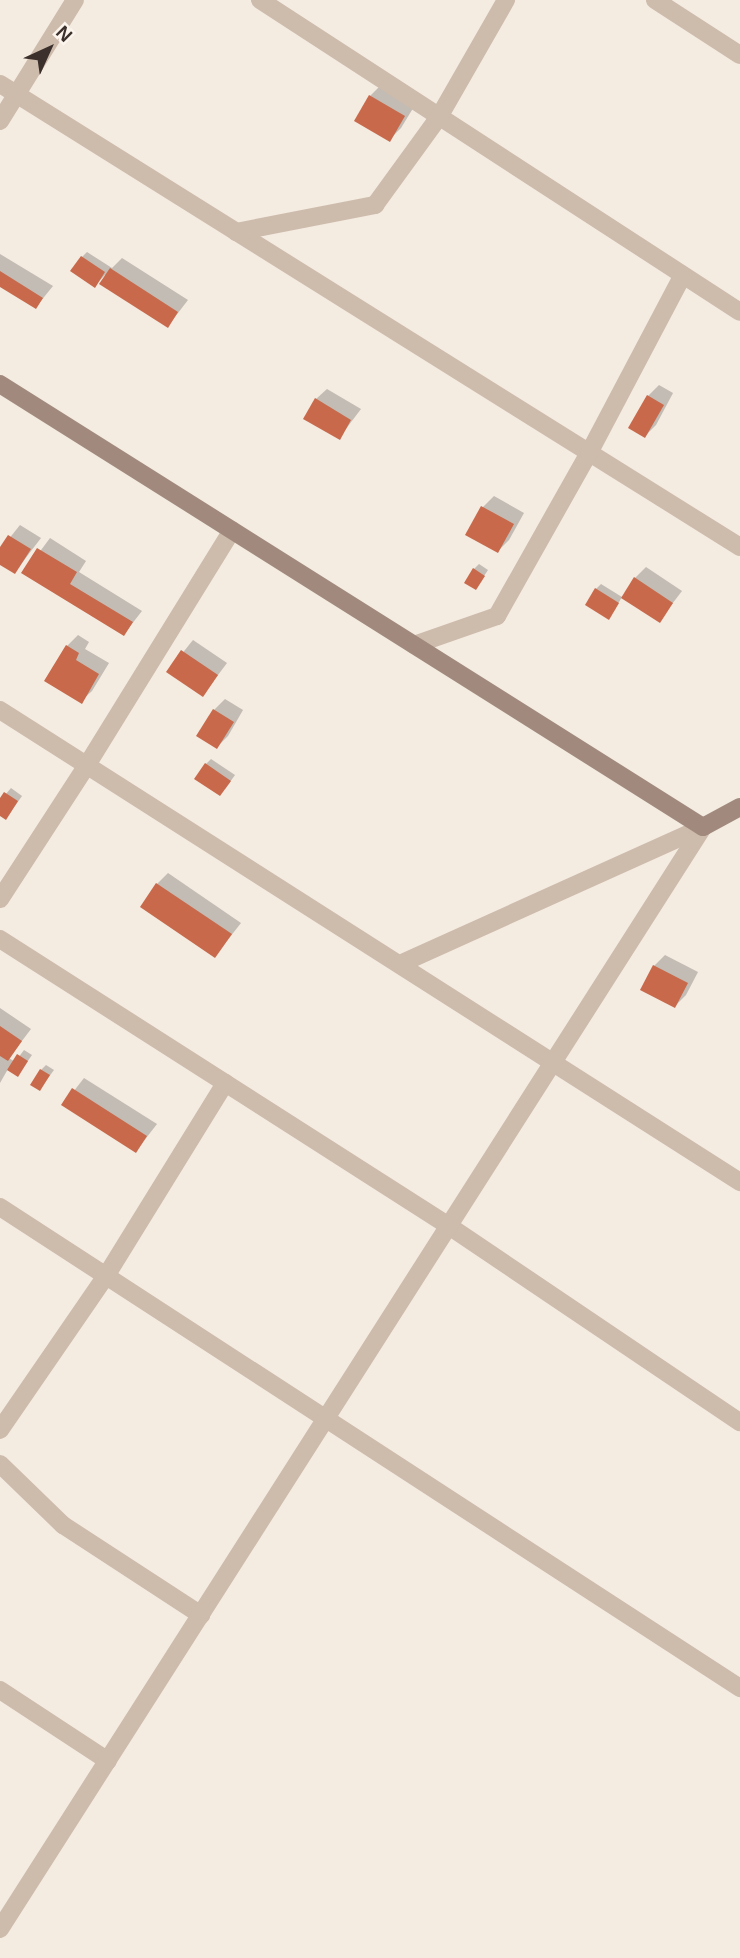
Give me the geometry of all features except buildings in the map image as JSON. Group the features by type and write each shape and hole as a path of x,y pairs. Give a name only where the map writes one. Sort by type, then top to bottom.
{"street":[{"path":"0,121 75,0"},
{"path":"260,0 740,313"},
{"path":"236,232 374,205 439,117 506,0"},
{"path":"655,0 740,55"},
{"path":"0,84 740,547"},
{"path":"414,645 497,616 589,453 683,275"},
{"path":"0,384 703,828"},
{"path":"0,899 88,765 232,530"},
{"path":"0,710 740,1182"},
{"path":"400,964 703,828 740,807"},
{"path":"0,1929 703,828"},
{"path":"0,939 449,1226 740,1422"},
{"path":"0,1430 106,1276 225,1083"},
{"path":"0,1207 740,1688"},
{"path":"0,1464 63,1524 201,1615"},
{"path":"0,1690 108,1761"}]}
